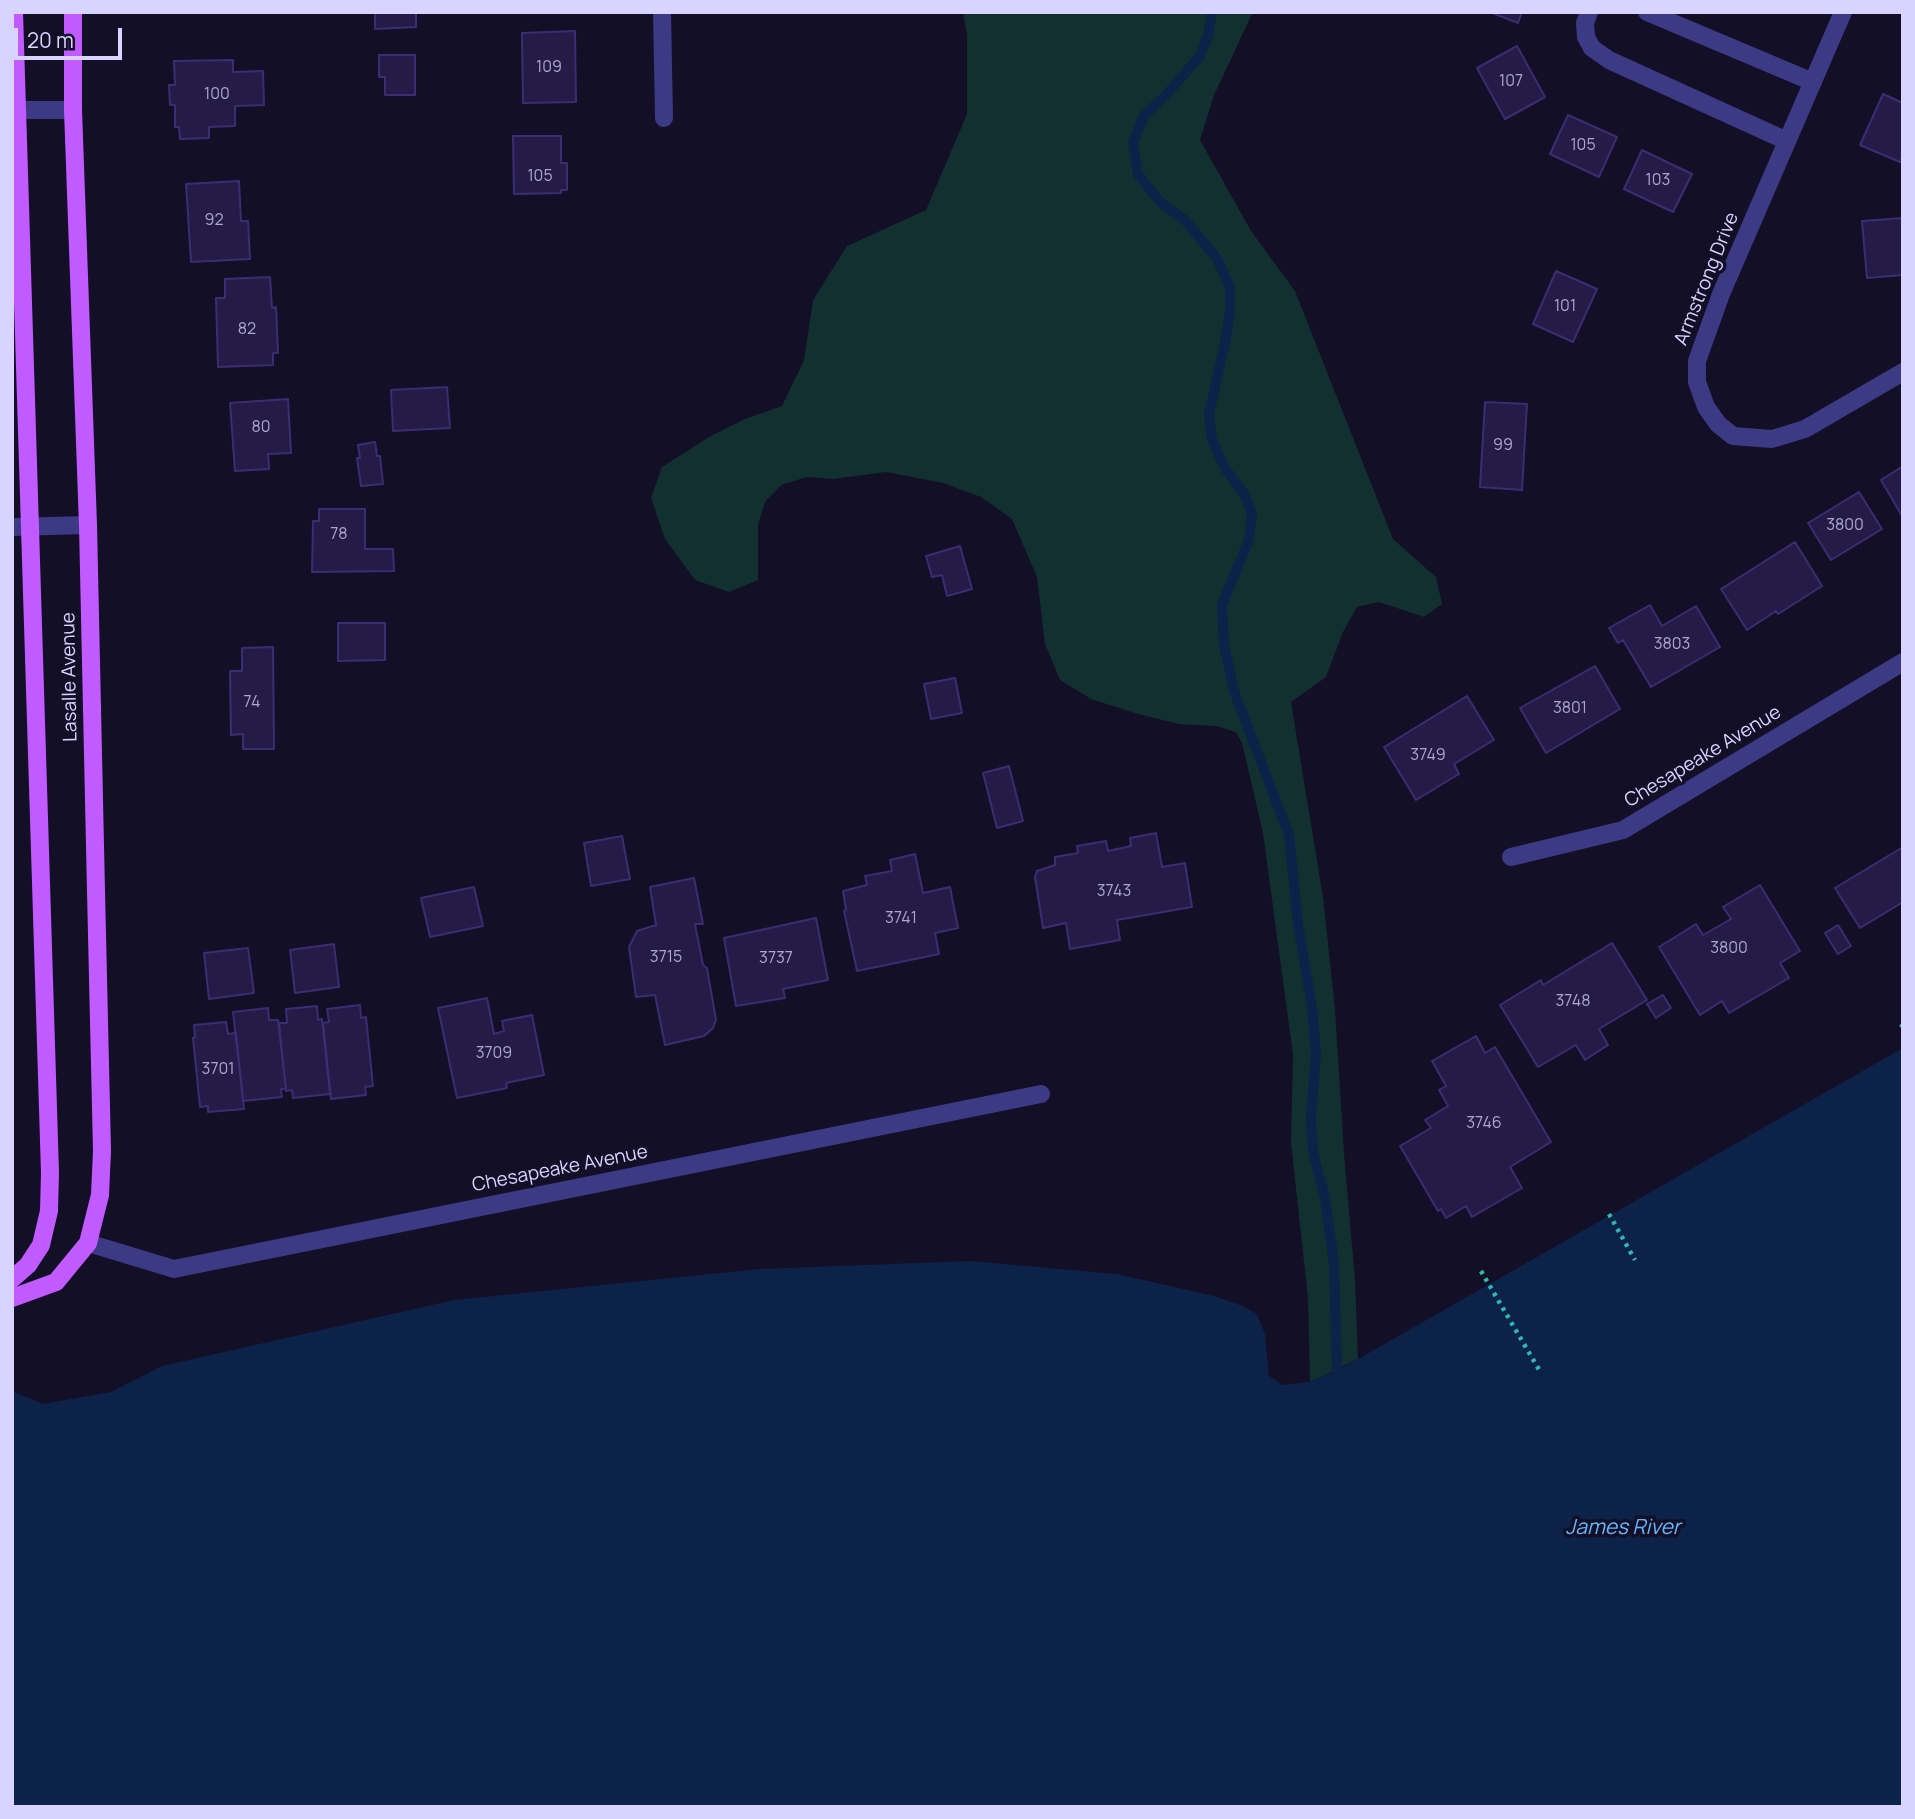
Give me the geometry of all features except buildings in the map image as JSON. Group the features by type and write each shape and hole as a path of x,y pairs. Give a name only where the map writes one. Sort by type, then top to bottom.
{"main road":[{"name":"Lasalle Avenue","path":"12,1279 28,1265 41,1245 49,1211 50,1173 21,526 14,110 15,12"},
{"name":"Lasalle Avenue","path":"12,1298 56,1282 88,1243 100,1195 102,1151 88,526 73,110 73,12"}],"street":[{"path":"662,12 664,118"},
{"path":"1589,12 1585,23 1586,37 1592,48 1609,60 1787,141"},
{"path":"1647,12 1813,82"},
{"name":"Armstrong Drive","path":"1843,12 1703,339 1697,361 1697,382 1706,407 1718,424 1733,436 1772,439 1805,429 1903,372"},
{"path":"14,110 73,110"},
{"path":"21,526 88,526"},
{"name":"Chesapeake Avenue","path":"1511,856 1623,830 1903,662"},
{"name":"Chesapeake Avenue","path":"88,1243 174,1269 1041,1094"}],"path":[{"path":"1609,1214 1635,1260"},
{"path":"1481,1270 1541,1373"}],"green space":[{"path":"963,12 1253,12 1214,95 1200,140 1251,231 1295,291 1393,539 1436,577 1442,604 1424,617 1379,602 1357,607 1343,632 1326,677 1291,702 1323,897 1335,1009 1355,1280 1358,1359 1310,1383 1308,1298 1291,1143 1293,1055 1263,833 1242,743 1236,732 1216,726 1179,724 1138,714 1091,699 1060,680 1045,644 1037,577 1012,519 981,497 943,483 886,472 833,479 807,477 781,485 765,502 758,525 758,580 729,592 695,580 665,539 651,498 662,467 709,437 745,419 782,406 804,360 813,300 847,246 926,210 967,114 967,35"}],"water":[{"name":"James River","path":"1903,1048 1903,1807 12,1807 12,1391 43,1404 111,1392 162,1366 454,1300 759,1269 970,1261 1117,1274 1214,1296 1240,1305 1257,1314 1265,1334 1269,1376 1283,1385 1307,1382 1337,1371"}],"waterway":[{"path":"1212,12 1208,36 1200,56 1144,116 1133,142 1138,174 1160,202 1186,221 1218,260 1230,288 1226,338 1209,414 1212,440 1225,468 1244,494 1252,513 1249,540 1222,605 1224,644 1234,691 1289,835 1298,924 1312,1008 1316,1053 1311,1118 1313,1152 1325,1198 1334,1264 1337,1371"}]}
